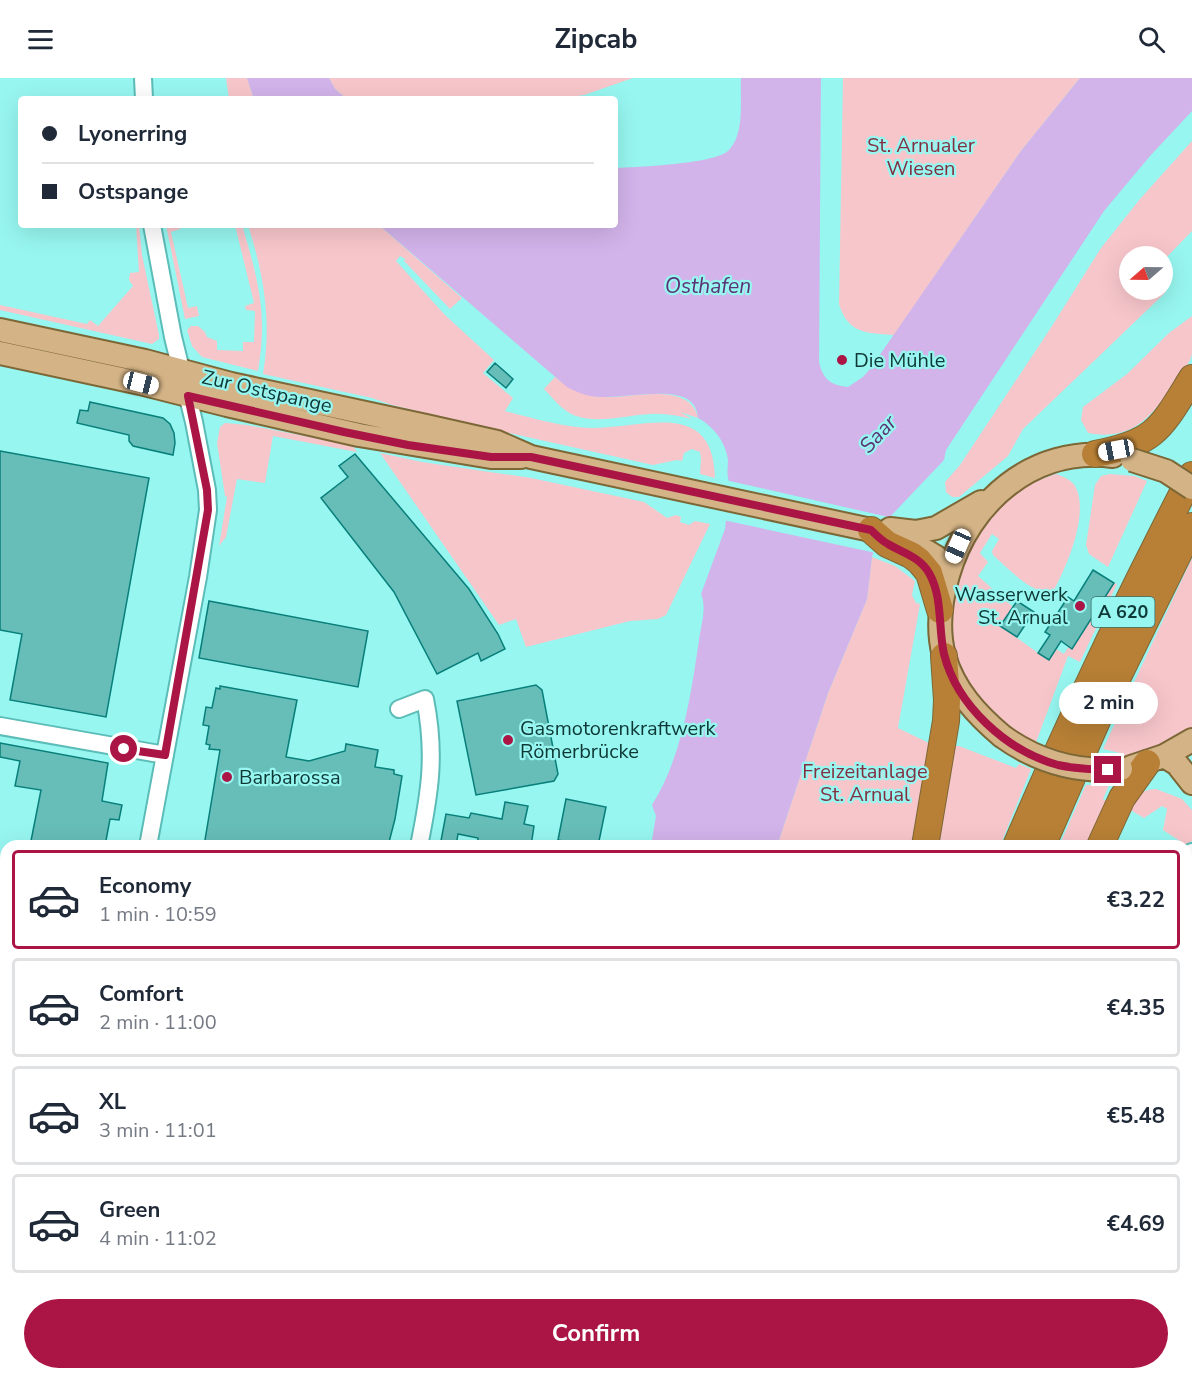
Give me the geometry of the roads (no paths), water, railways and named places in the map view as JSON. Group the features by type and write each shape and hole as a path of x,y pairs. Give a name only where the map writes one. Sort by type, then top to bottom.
{"highway":[{"path":"1095,454 1134,444 1154,432 1172,410 1192,378"},
{"name":"A 620","path":"1019,840 1081,698 1192,475"},
{"name":"A 620","path":"1045,840 1103,707 1192,526"},
{"path":"871,530 887,544 913,544 929,573 940,610"},
{"path":"926,840 946,721 944,656"},
{"path":"1103,840 1122,798 1155,760"}],"main road":[{"name":"Zur Ostspange","path":"0,330 181,370 231,384 497,442 531,457 871,530"},
{"name":"Zur Ostspange","path":"0,353 408,445 491,457 531,457"},
{"path":"948,574 936,557 913,544 1037,467 1075,456 1095,454 1132,460 1166,471 1192,488"},
{"path":"997,491 968,529 952,559 940,610 944,656 956,685 965,699 986,723 1002,736 1033,755 1057,764 1085,769 1121,769 1155,760 1192,740"},
{"path":"1155,760 1177,764 1192,783"}],"street":[{"path":"143,78 144,96"},
{"path":"149,840 208,510 207,490 152,228"},
{"path":"399,709 425,699 429,721 430,785 420,840"},
{"path":"0,726 165,755"}],"water":[{"path":"247,78 329,78 335,89 343,96 253,96"},
{"path":"741,78 821,78 819,362 828,380 836,385 848,387 870,369 1021,151 1080,78 1192,78 1192,111 1150,156 1104,211 946,450 944,460 887,520 877,539 872,557 867,599 828,693 779,840 652,840 656,816 652,805 671,767 689,704 703,617 704,605 701,594 725,529 730,484 725,447 714,430 698,418 694,405 682,397 648,394 597,397 567,387 382,228 618,228 618,168 693,162 722,155 734,143 740,126"}],"place":[{"name":"Die Mühle","path":"842,360"},
{"name":"Wasserwerk St. Arnual","path":"1080,606"},
{"name":"Gasmotorenkraftwerk Römerbrücke","path":"508,740"},
{"name":"Barbarossa","path":"227,777"}],"park label":[{"name":"St. Arnualer Wiesen","path":"921,156"},
{"name":"Freizeitanlage St. Arnual","path":"865,782"}],"water label":[{"name":"Osthafen","path":"708,286"},
{"name":"Saar","path":"878,434"}]}
